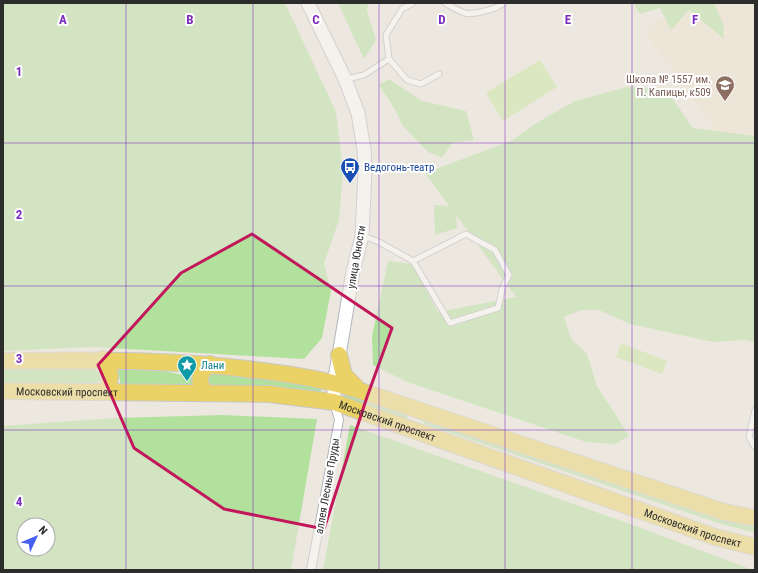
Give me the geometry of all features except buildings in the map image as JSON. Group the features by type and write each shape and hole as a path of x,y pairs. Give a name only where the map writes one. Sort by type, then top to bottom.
{"main road":[{"path":"339,355 344,375 358,390"},
{"path":"103,359 108,365 111,376 105,391"},
{"name":"Московский проспект","path":"3,361 103,359 210,364 310,377 334,382 419,409 724,512 755,518"},
{"path":"205,392 200,385 200,377 205,368 210,364"},
{"name":"Московский проспект","path":"3,391 205,392 269,394 334,402 715,538 755,547"},
{"path":"412,429 419,409"}],"street":[{"name":"улица Юности","path":"308,3 345,79 358,113 364,149 365,171 362,236 353,271 334,382 334,402"},
{"path":"310,377 328,372 339,355"},
{"name":"аллея Лесные Пруды","path":"311,570 339,420 334,402"}],"lane":[{"path":"413,3 402,9 386,35 389,59 407,80 421,84 439,74"},
{"path":"445,3 466,13 479,12 499,7 504,3"},
{"path":"345,79 364,75 389,59"},
{"path":"362,236 379,242 413,261 450,323 498,308 502,289 509,275 495,250 466,234 413,261"},
{"path":"755,410 749,438 755,447"}],"highlighted area":[{"path":"252,234 392,328 367,397 324,529 224,509 134,448 98,365 181,273"}],"shaded area":[{"name":"Школа № 1557 им. П. Капицы, к509","path":"680,3 755,3 755,171 748,176 645,33"}],"green space":[{"path":"3,3 285,3 336,112 343,170 339,220 324,263 331,291 322,338 304,359 92,347 3,351"},
{"path":"338,3 368,3 367,11 376,40 364,59"},
{"path":"633,3 714,3 723,23 724,39 689,10 671,30 660,8 640,14"},
{"path":"540,60 557,87 503,121 486,93"},
{"path":"389,79 422,101 466,111 474,140 452,143 442,158 428,152 403,126 393,106 379,85"},
{"path":"627,87 665,88 693,128 755,136 755,342 745,340 713,342 630,324 599,310 581,310 564,317 571,339 587,354 597,386 629,436 615,444 586,442 407,382 373,365 372,336 388,261 412,264 438,312 516,297 456,215 457,228 435,235 434,205 449,206 425,173 511,141 533,125 575,101"},
{"path":"621,343 667,361 662,374 616,357"},
{"path":"91,367 100,373 100,381 92,385 3,384 3,369"},
{"path":"118,369 164,371 193,377 192,388 121,387"},
{"path":"212,374 268,378 318,386 321,389 321,393 212,388 208,383"},
{"path":"345,394 409,413 407,419 347,401 343,397"},
{"path":"223,415 317,419 291,570 3,570 3,426 114,418"},
{"path":"423,420 755,525 755,533 718,523 424,424"},
{"path":"350,425 619,520 753,570 323,570"}],"place":[{"name":"Школа № 1557 им. П. Капицы, к509","path":"725,102"},
{"name":"Ведогонь-театр","path":"350,184"},
{"name":"Лани","path":"187,382"}]}
